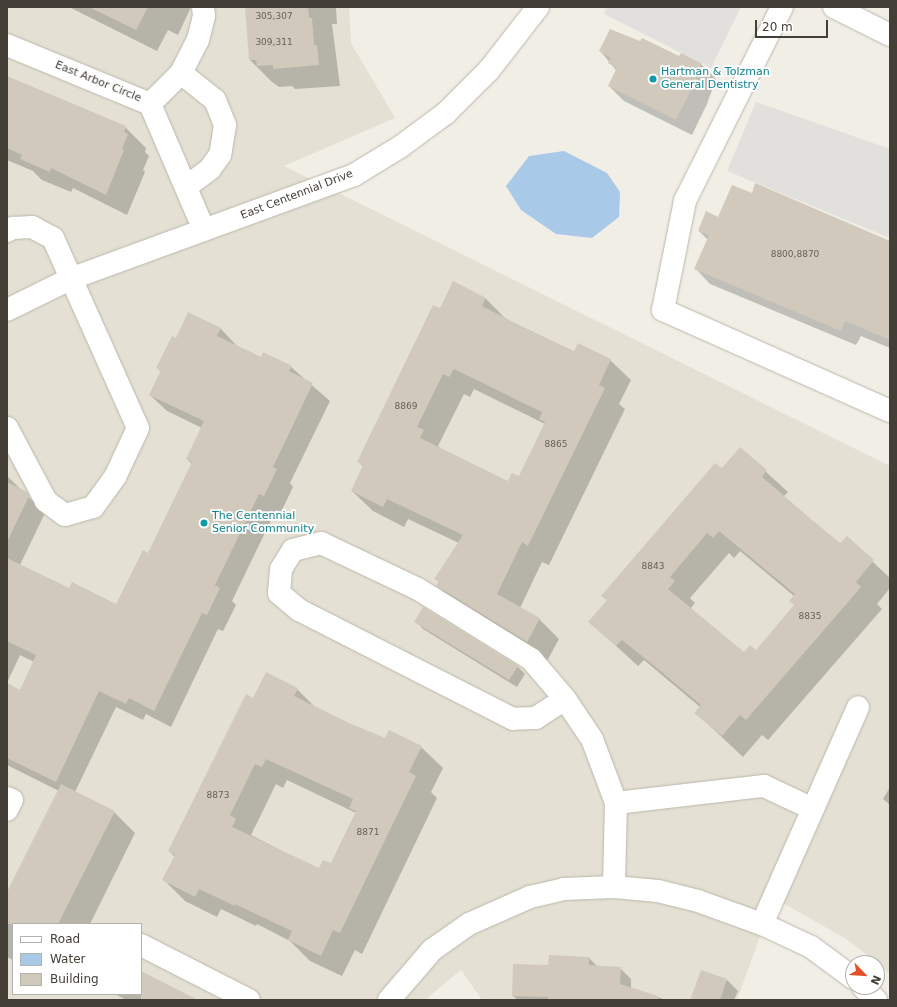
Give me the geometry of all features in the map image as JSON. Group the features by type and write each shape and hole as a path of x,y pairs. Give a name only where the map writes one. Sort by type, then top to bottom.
{"street":[{"path":"150,104 181,73 198,40 204,16 203,7"},
{"name":"East Centennial Drive","path":"7,310 70,279 354,175 400,148 446,113 489,70 538,7"},
{"path":"782,7 685,201 663,310 890,411"},
{"path":"834,7 890,35"},
{"name":"East Arbor Circle","path":"7,45 150,104 204,230"},
{"path":"181,73 215,100 225,125 220,155 210,169 186,187"},
{"path":"7,231 13,228 32,227 53,238 70,279 138,428 115,477 93,507 65,514 46,501 7,428"},
{"path":"565,699 536,718 513,719 299,610 279,593 281,570 293,550 321,544 418,589 530,659 565,699 592,739 616,803 614,887"},
{"path":"762,924 858,706"},
{"path":"616,803 764,786 813,809"},
{"path":"7,798 12,800 7,810"},
{"path":"389,1000 432,950 469,924 499,909 537,896 564,889 614,887 658,891 691,899 762,924 811,947 845,972"},
{"path":"142,946 249,1000"}],"shaded area":[{"path":"7,7 349,7 351,43 395,118 284,166 890,466 890,974 885,970 885,955 867,955 848,940 774,898 737,1000 482,1000 461,970 425,1000 7,1000"},
{"path":"607,7 741,7 711,68 604,14"},
{"path":"756,102 890,149 890,238 727,171"}],"water":[{"path":"564,151 607,173 620,192 619,217 592,238 556,234 521,210 506,186 529,156"}],"building":[{"path":"89,7 148,7 136,30"},
{"path":"245,7 308,7 309,18 312,18 314,45 317,45 319,65 273,69 273,65 257,66 256,60 249,60"},
{"name":"Hartman & Tolzman General Dentistry","path":"610,29 640,41 642,38 679,56 681,53 701,63 692,88 676,120 608,86 617,68 608,63 611,58 599,51"},
{"path":"7,76 126,126 124,132 128,134 122,149 124,150 106,195 51,168 50,172 20,159 22,155 7,148"},
{"path":"755,183 890,241 890,340 845,321 841,331 694,269 709,235 698,231 706,211 718,217 732,185 752,193"},
{"path":"453,281 486,298 482,306 539,335 574,351 578,343 611,359 599,385 605,388 528,546 522,542 497,594 540,618 527,642 436,586 439,581 434,579 463,535 387,499 383,507 351,491 363,465 357,462 433,305 440,308","holes":["454,369 542,412 539,419 545,422 519,476 512,473 508,481 420,438 424,430 417,427 443,374 449,377"]},
{"name":"The Centennial Senior Community","path":"188,312 221,328 217,336 261,357 263,352 292,366 289,371 313,383 273,467 277,469 264,496 259,494 215,585 220,588 207,615 202,613 154,711 129,698 126,704 99,691 56,782 7,758 7,683 20,690 36,655 7,641 7,558 69,588 72,582 116,604 143,550 148,553 192,462 186,459 204,421 149,395 161,370 156,368 172,336 176,338"},
{"path":"740,447 767,470 762,477 811,519 840,543 847,536 874,560 856,582 861,587 746,720 740,715 722,736 694,713 701,705 622,640 616,646 588,622 607,600 601,596 715,463 722,468","holes":["719,531 795,594 789,601 794,605 756,650 750,645 744,652 668,589 675,581 670,577 707,533 713,538"]},
{"path":"7,482 27,492 29,496 7,542"},
{"path":"423,607 518,666 509,680 414,622"},
{"path":"266,672 298,688 294,696 349,723 385,738 389,730 422,746 409,772 416,776 340,933 333,930 321,956 288,940 292,931 199,889 195,897 162,880 175,855 168,851 246,694 253,698","holes":["266,759 353,799 349,808 356,811 331,863 323,860 319,868 232,827 236,819 230,815 255,764 262,767"]},
{"path":"61,784 115,811 59,923 7,924 7,892"},
{"path":"549,955 589,957 589,965 621,967 620,984 658,996 658,1000 548,1000 548,997 512,996 513,964 548,965"},
{"path":"701,970 727,979 720,1000 690,1000"},
{"path":"142,972 198,1000 141,1000"}],"place":[{"name":"Hartman & Tolzman General Dentistry","path":"653,79"},
{"name":"The Centennial Senior Community","path":"204,523"}]}
